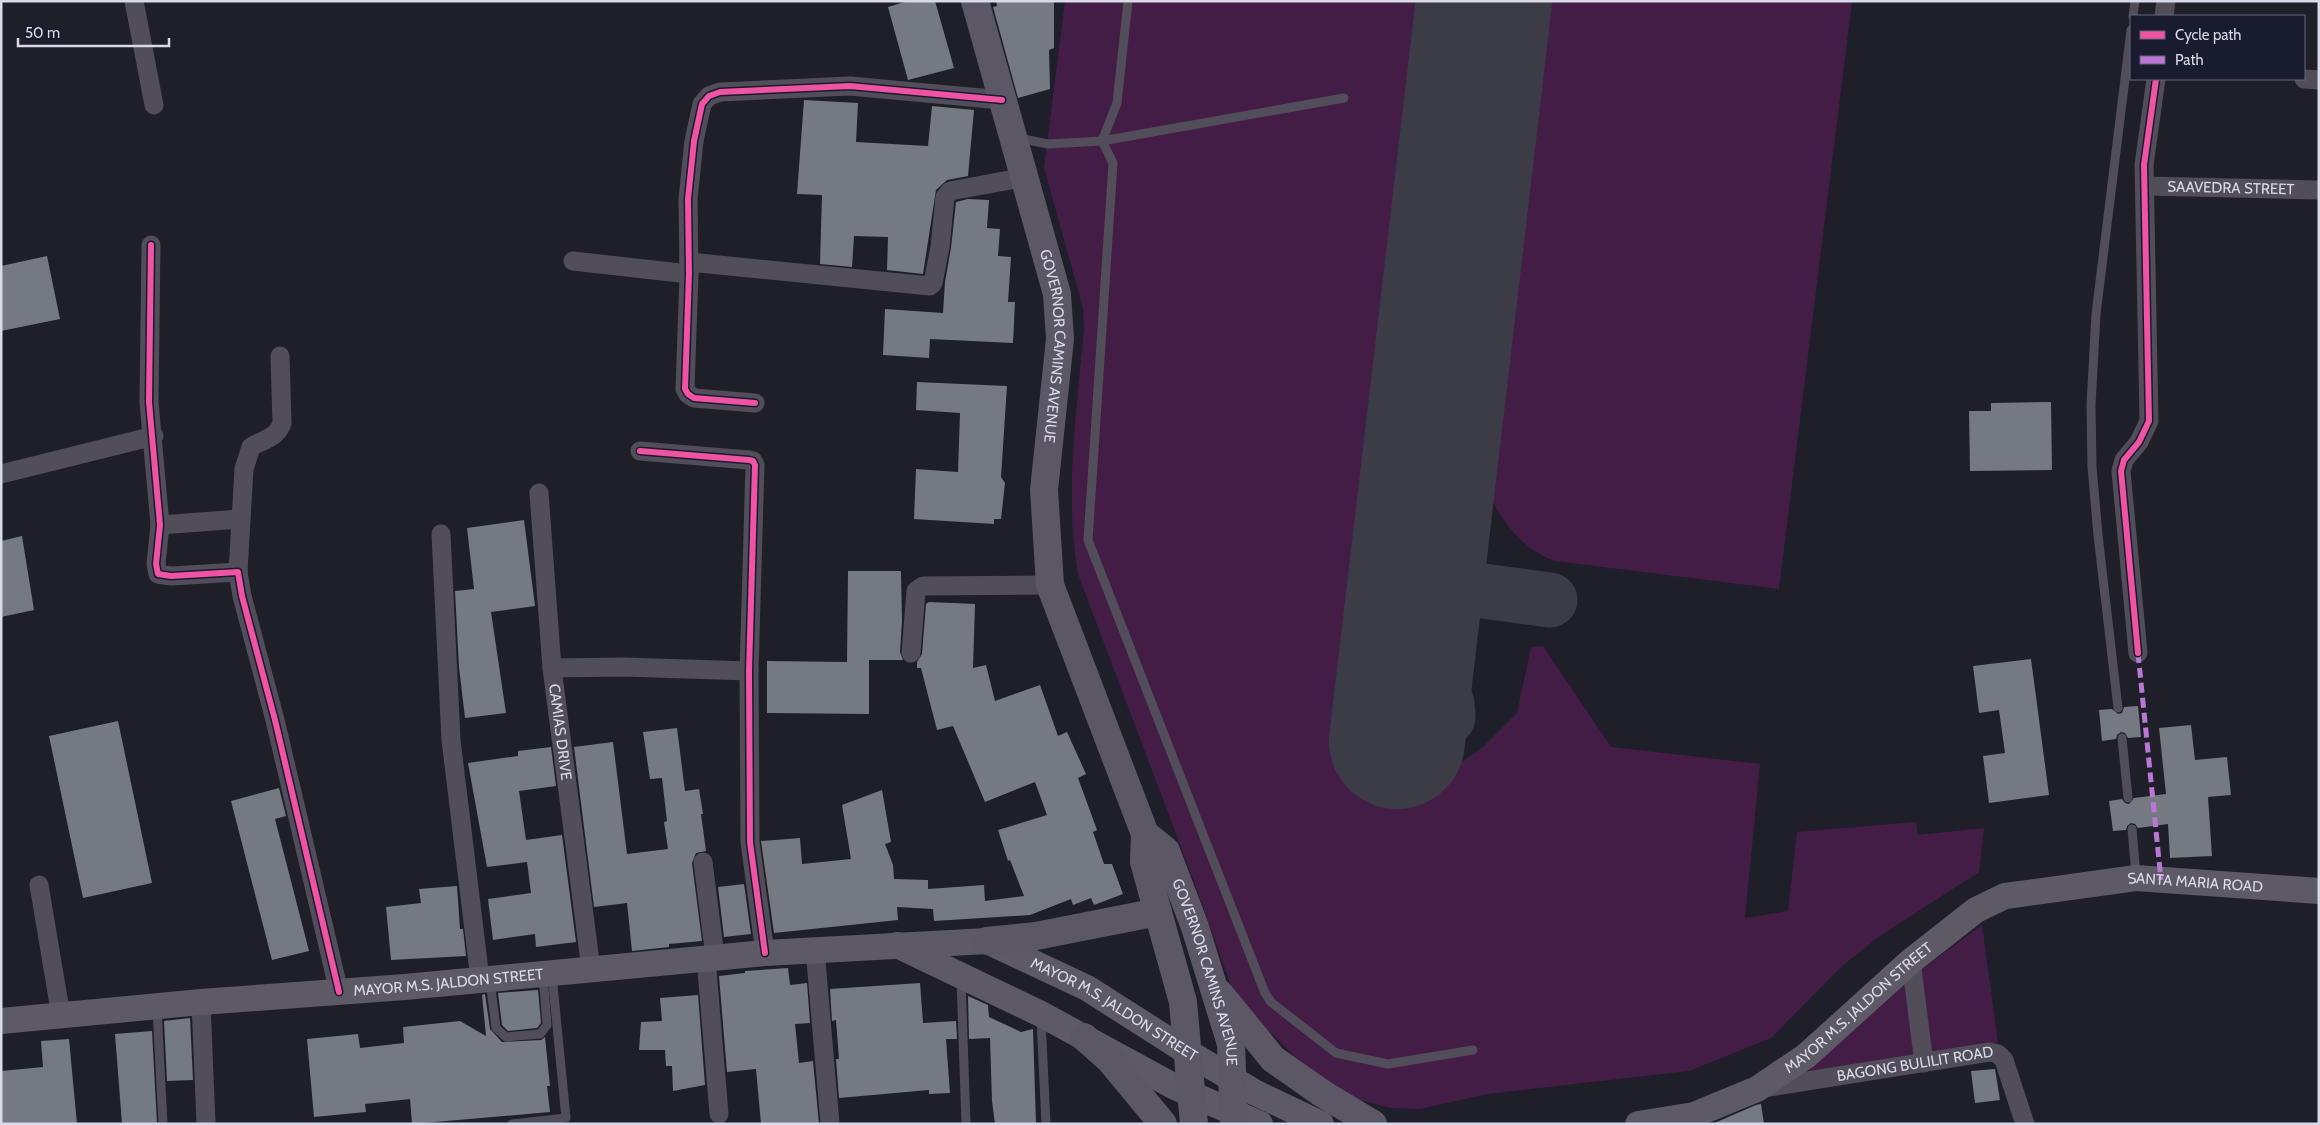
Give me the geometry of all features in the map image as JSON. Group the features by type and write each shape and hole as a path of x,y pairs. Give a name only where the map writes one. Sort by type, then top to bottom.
{"main road":[{"name":"GOVERNOR CAMINS AVENUE","path":"975,1 1002,100 1026,177 1057,294 1060,339 1044,490 1050,585 1145,834 1144,862 1182,1002 1189,1053 1194,1124"},
{"name":"GOVERNOR CAMINS AVENUE","path":"1145,834 1166,851 1195,927 1231,1044 1234,1118"},
{"name":"SANTA MARIA ROAD","path":"2073,888 2136,878 2319,891"},
{"name":"MAYOR M.S. JALDON STREET","path":"1638,1124 1694,1115 1757,1089 1806,1056 1911,962 1976,910 2006,896 2073,888"},
{"path":"987,940 1036,936 1158,912"},
{"name":"MAYOR M.S. JALDON STREET","path":"1,1021 765,953 987,940 1087,988 1254,1092 1321,1124"},
{"name":"MAYOR M.S. JALDON STREET","path":"894,944 1041,1014 1234,1118 1260,1124"},
{"path":"1212,983 1273,1059 1323,1094 1374,1124"},
{"path":"1084,1037 1110,1060 1163,1124"}],"street":[{"path":"134,1 154,105"},
{"path":"2164,15 2166,1"},
{"path":"2305,78 2319,80"},
{"path":"2138,653 2122,471 2124,460 2139,442 2149,421 2144,165 2156,80"},
{"path":"755,403 694,398 685,389 689,268 688,199 694,141 702,104 709,96 720,92 850,86 1002,100"},
{"path":"573,261 930,286 933,283 940,247 945,197 950,191 1026,177"},
{"name":"SAAVEDRA STREET","path":"2145,186 2319,190"},
{"path":"151,246 149,402 154,436 160,525 156,564 158,574 170,576 238,572"},
{"path":"280,356 282,423 280,432 251,447 244,469 238,572 242,596 275,720 339,992"},
{"path":"1,474 154,436"},
{"path":"640,451 749,460 753,461 756,465 749,671 750,842 765,953"},
{"name":"CAMIAS DRIVE","path":"539,493 552,668 591,969"},
{"path":"160,525 240,519"},
{"path":"442,534 452,740 485,979"},
{"path":"911,652 916,591 923,586 1050,585"},
{"path":"552,668 624,667 749,671"},
{"path":"703,862 720,1114"},
{"path":"39,885 61,1016"},
{"path":"815,949 830,1124"},
{"path":"1911,962 1924,1062"},
{"path":"201,1002 206,1124"},
{"name":"BAGONG BULILIT ROAD","path":"1757,1089 1989,1052 1998,1054 2004,1060 2025,1124"}],"lane":[{"path":"1128,1 1117,103 1102,140 1113,163 1088,540 1265,993 1271,1002 1336,1054 1388,1064 1473,1050"},
{"path":"2133,15 2135,1"},
{"path":"2118,708 2097,526 2092,467 2091,404 2096,314 2130,38"},
{"path":"1014,138 1048,144 1102,140 1344,98"},
{"path":"2122,738 2128,798"},
{"path":"2132,829 2136,878"},
{"path":"485,979 496,1028 506,1037 540,1034 547,1025 547,973"},
{"path":"512,1124 566,1118 547,973"},
{"path":"960,976 966,1124"},
{"path":"156,1006 163,1124"},
{"path":"1041,1014 1046,1124"}],"shaded area":[{"path":"1065,1 1424,1 1338,742 1462,762 1483,747 1517,713 1531,647 1543,646 1611,747 1760,764 1745,918 1788,911 1797,832 1916,822 1918,835 1984,828 1979,872 1880,936 1842,966 1771,1038 1689,1071 1487,1094 1420,1109 1390,1108 1361,1100 1334,1088 1311,1072 1236,999 1196,887 1078,574 1074,544 1072,482 1075,421 1084,328 1083,308 1044,168"},
{"path":"1552,1 1852,1 1779,589 1555,561 1526,545 1511,530 1493,502"},
{"path":"1982,925 1998,1043 1929,1056 1918,972"},
{"path":"1907,978 1916,1058 1805,1074"}],"building":[{"path":"908,1 935,1 954,68 908,80 888,7"},
{"path":"996,1 1054,1 1054,48 1049,50 1050,89 1018,98 993,7 997,6"},
{"path":"804,100 858,103 856,142 928,146 932,106 974,110 968,176 947,180 936,190 923,274 887,270 888,237 854,236 852,267 820,264 822,195 797,194"},
{"path":"968,199 989,200 987,228 1000,229 998,256 1011,257 1008,302 1015,302 1013,343 930,339 929,358 883,355 885,309 943,313 945,282 956,202"},
{"path":"47,256 60,319 1,331 1,266"},
{"path":"917,382 1007,386 1001,477 1005,483 1001,519 994,519 994,524 914,519 916,469 958,472 960,413 916,410"},
{"path":"2051,402 2052,470 1970,471 1969,411 1991,411 1991,403"},
{"path":"524,520 535,606 491,612 506,713 465,718 459,667 455,591 474,589 467,528"},
{"path":"22,536 34,610 1,617 1,541"},
{"path":"848,571 901,571 902,621 900,652 903,660 869,660 869,714 767,713 767,661 847,662"},
{"path":"929,602 975,604 973,668 986,665 995,701 1040,685 1058,736 1067,732 1086,774 1078,778 1097,830 1093,832 1104,864 1112,864 1123,894 1094,905 1091,898 1073,905 1071,899 1030,915 934,921 933,909 897,907 898,920 774,933 761,841 800,838 802,864 851,859 842,805 882,790 891,842 885,844 893,865 894,879 928,880 928,889 984,885 985,901 1024,896 1010,860 1008,861 998,830 1047,815 1035,782 985,802 953,726 937,730 921,668 917,668 917,662 922,654 926,604"},
{"path":"2031,659 2049,795 1989,803 1983,756 2005,753 1999,710 1979,713 1973,666"},
{"path":"2138,706 2141,737 2128,738 2125,733 2121,732 2117,735 2116,739 2102,741 2099,710 2112,709 2118,714 2122,713 2124,707"},
{"path":"118,721 152,883 83,898 49,736"},
{"path":"2191,725 2195,760 2227,757 2231,795 2208,797 2212,856 2170,858 2168,824 2138,828 2135,824 2131,823 2127,826 2126,830 2113,831 2109,801 2122,799 2125,803 2129,804 2134,798 2166,794 2159,728"},
{"path":"677,728 685,791 699,789 703,814 701,814 706,851 696,853 692,863 702,941 669,944 669,947 632,951 627,903 594,907 574,747 613,742 627,854 668,849 664,822 667,821 662,778 650,779 643,732"},
{"path":"551,747 556,786 519,791 526,840 562,835 576,942 536,947 535,934 493,940 488,899 531,893 527,862 487,867 468,763 518,756 518,751"},
{"path":"279,788 286,816 275,819 309,951 272,960 231,801"},
{"path":"744,884 751,934 724,937 718,887"},
{"path":"457,886 460,929 463,929 466,956 391,960 386,907 421,903 419,889"},
{"path":"788,968 790,985 807,983 810,1023 795,1024 799,1063 813,1061 819,1124 761,1124 756,1069 727,1072 719,976 745,973 745,971"},
{"path":"920,983 923,1023 956,1021 957,1039 946,1039 950,1093 929,1094 929,1090 839,1098 836,1020 832,1021 830,989"},
{"path":"538,990 541,1023 537,1028 508,1031 502,1025 498,993"},
{"path":"485,994 490,1029 502,1042 541,1040 545,1037 550,1086 547,1086 550,1112 412,1124 410,1099 365,1104 366,1112 314,1117 307,1039 358,1034 360,1048 404,1043 403,1027 460,1021 486,1036 482,995"},
{"path":"698,995 705,1085 673,1091 672,1066 666,1066 665,1050 639,1050 641,1022 662,1021 660,998"},
{"path":"968,996 988,1005 989,1017 1021,1032 1033,1029 1036,1124 995,1124 992,1101 990,1038 969,1039"},
{"path":"190,1018 193,1080 167,1081 164,1021"},
{"path":"152,1031 157,1124 122,1124 115,1034"},
{"path":"69,1039 77,1124 1,1124 1,1071 43,1067 41,1041"},
{"path":"1995,1069 2000,1100 1975,1103 1971,1071"},
{"path":"1761,1104 1764,1124 1712,1124 1756,1105"}],"taxiway":[{"path":"1416,582 1550,600"},
{"path":"1411,624 1369,674 1372,695 1379,705 1397,718 1408,722 1430,725 1448,717 1447,704 1414,597"}],"runway":[{"path":"1397,741 1484,1"}],"marked path":[{"path":"2138,653 2161,880"}],"cycle path":[{"path":"2138,653 2121,471 2124,460 2139,442 2149,421 2144,165 2156,80"},
{"path":"755,403 694,398 685,389 689,274 688,199 694,141 702,104 709,96 720,92 850,86 1002,100"},
{"path":"151,245 149,402 160,525 156,564 158,574 171,576 238,572 242,596 275,720 339,992"},
{"path":"640,451 749,460 753,461 755,465 749,671 750,842 765,953"}]}
